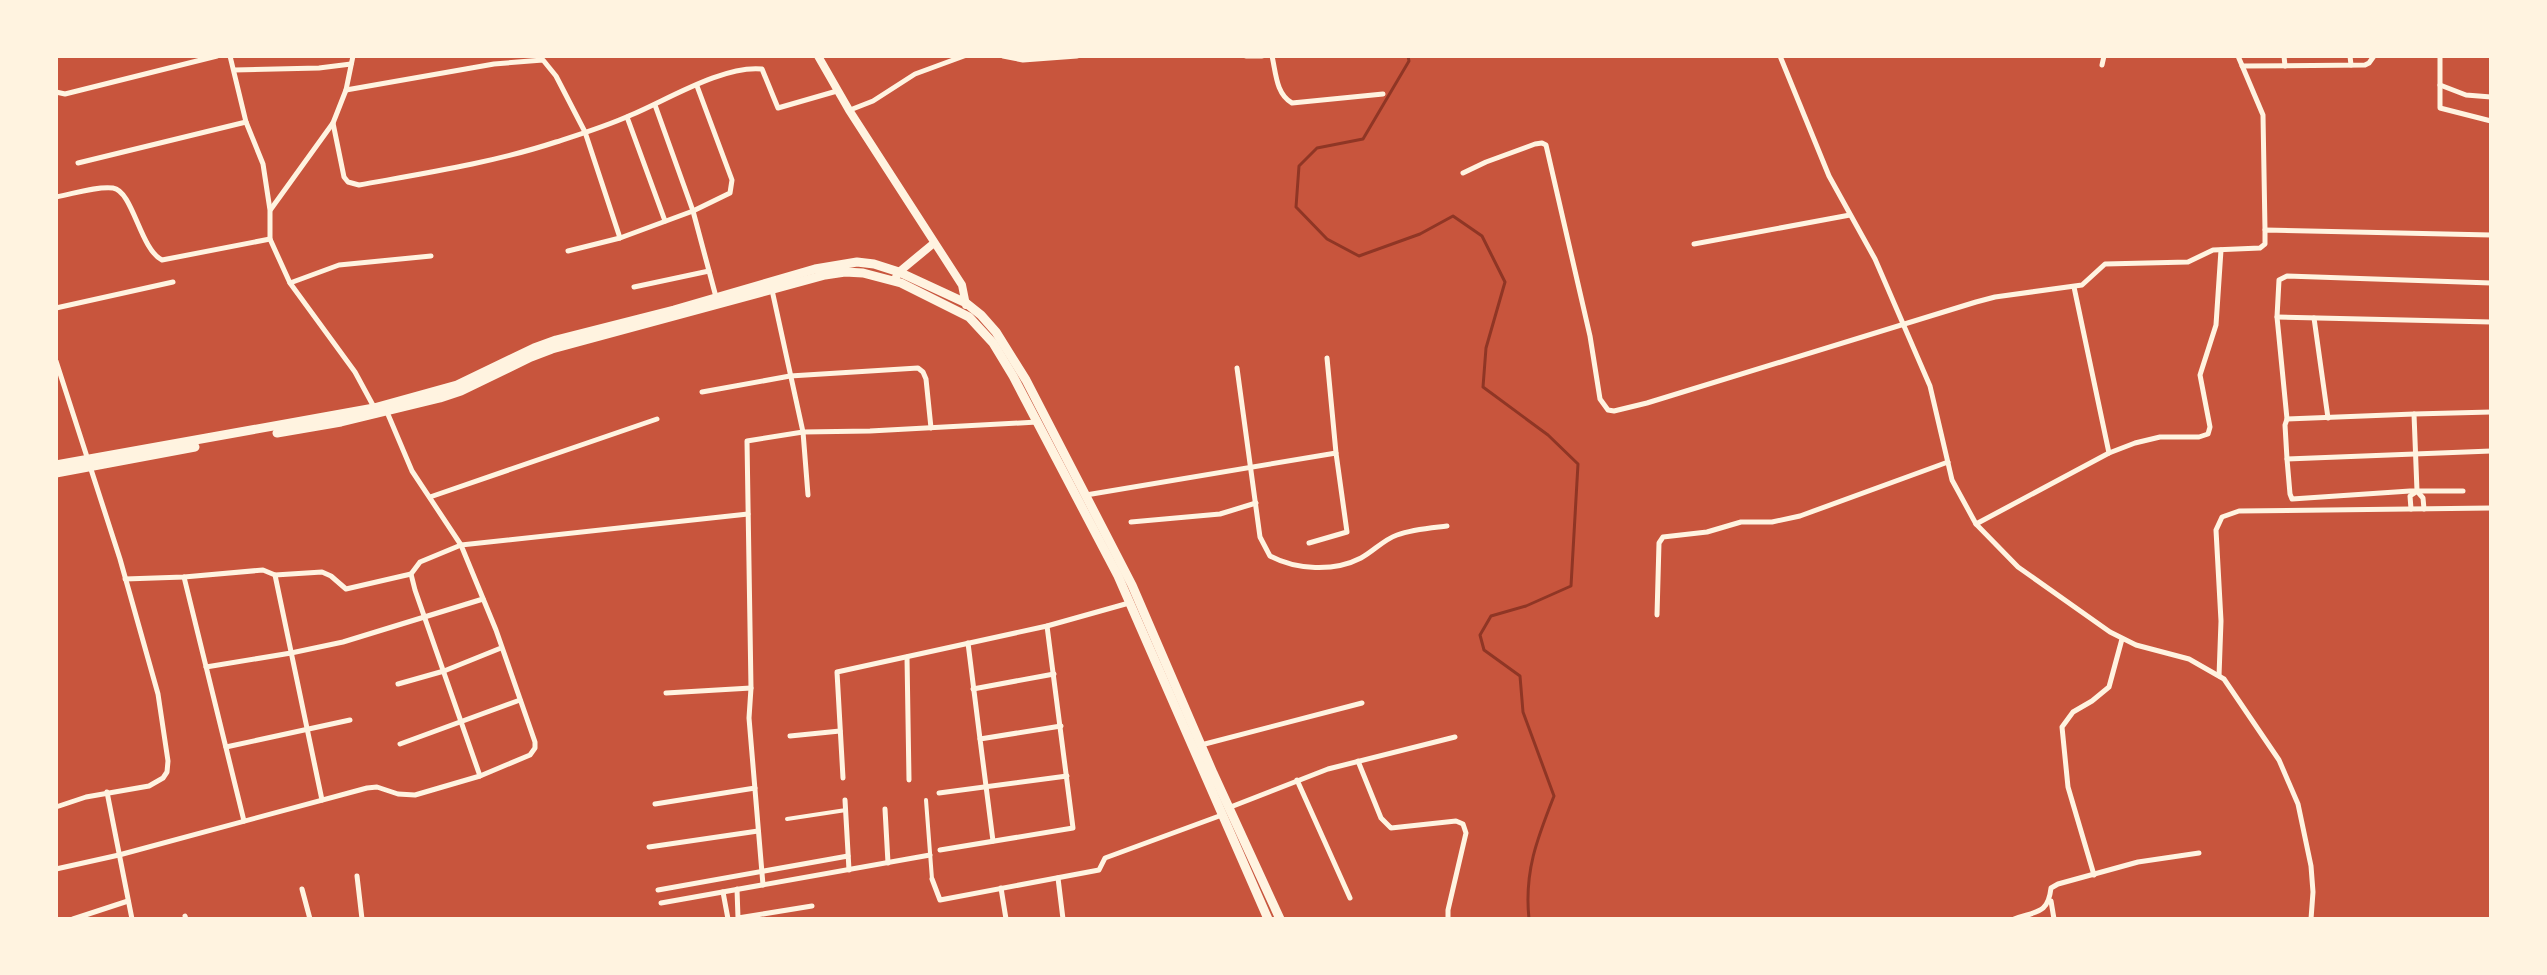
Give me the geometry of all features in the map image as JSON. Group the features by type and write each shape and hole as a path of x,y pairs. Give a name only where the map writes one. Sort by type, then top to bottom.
{"highway":[{"path":"379,411 457,385 556,340 815,269 857,262 874,264 897,276 969,317 1003,358 1130,602 1225,811 1280,919"},
{"path":"56,473 89,463 379,411 461,391 552,349 845,272 897,276 966,303 981,315 1012,356 1132,585 1201,745 1268,919"},
{"path":"56,465 89,463"}],"main road":[{"path":"818,56 837,91 962,285 969,317"},
{"path":"897,276 934,243"}],"street":[{"path":"56,92 65,94 217,56"},
{"path":"56,869 377,787 398,794 415,795 480,776 534,752 535,742 461,545 412,471 355,372 290,283 270,239 270,210 263,164 246,122 230,56"},
{"path":"270,210 333,123 346,90 353,56"},
{"path":"849,110 873,101 915,74 964,56"},
{"path":"1003,56 1023,60 1077,56"},
{"path":"1246,56 1262,56"},
{"path":"1272,56 1279,90 1292,103 1383,94"},
{"path":"1780,56 1829,176 1875,259 1930,386 1952,480 1976,524 2018,567 2122,639 2189,659 2224,679 2279,760 2298,804 2311,866 2311,919"},
{"path":"2102,65 2104,56"},
{"path":"1463,173 1535,144 1546,145 1590,336 1600,399 1608,410 1621,411 1995,297 2074,287 2087,282 2105,264 2188,262 2207,251 2263,246 2266,241 2263,115 2238,56"},
{"path":"2284,56 2285,66"},
{"path":"2350,56 2351,65"},
{"path":"2242,66 2351,65 2369,63 2374,56"},
{"path":"2440,56 2439,105 2442,110 2491,121"},
{"path":"346,90 494,64 543,60 556,76 585,132 620,238"},
{"path":"234,70 351,64"},
{"path":"333,123 344,177 348,182 359,185 492,162 627,117 736,72 760,68 764,71 778,108 837,91"},
{"path":"2440,85 2466,95 2491,97"},
{"path":"568,251 620,238 693,211 725,197 732,189 732,180 697,86"},
{"path":"655,105 693,211 716,298"},
{"path":"627,117 665,221"},
{"path":"78,163 246,122"},
{"path":"56,197 91,190 119,190 148,249 162,260 270,239"},
{"path":"1694,244 1850,215"},
{"path":"2265,230 2491,235"},
{"path":"1976,524 2109,453 2150,439 2199,437 2209,432 2200,375 2216,325 2221,250"},
{"path":"290,283 339,265 431,256"},
{"path":"634,287 709,271"},
{"path":"2463,491 2292,499 2277,317 2278,285 2287,276 2491,283"},
{"path":"56,308 173,282"},
{"path":"2074,287 2109,453"},
{"path":"772,290 803,432 808,495"},
{"path":"2277,317 2491,322"},
{"path":"2314,318 2328,418"},
{"path":"1309,543 1347,532 1327,358"},
{"path":"56,361 158,694 168,761 167,772 157,783 107,792 56,807"},
{"path":"702,392 790,376 918,368 926,379 931,428"},
{"path":"1237,368 1260,537 1266,551 1277,560 1300,566 1323,567 1350,563 1399,534 1447,526"},
{"path":"2287,419 2491,412"},
{"path":"2414,414 2417,491 2423,498 2424,509"},
{"path":"430,497 657,419"},
{"path":"763,885 749,718 747,441 803,432 1037,422"},
{"path":"2287,459 2491,451"},
{"path":"1085,495 1336,453"},
{"path":"1657,615 1659,543 1663,537 1707,532 1741,522 1772,522 1800,516 1948,462"},
{"path":"2411,509 2410,496 2417,491"},
{"path":"1131,522 1220,514 1256,503"},
{"path":"2219,677 2221,621 2216,530 2222,517 2239,511 2491,508"},
{"path":"275,575 322,572 342,587 354,589 411,574 420,562 461,545 748,514"},
{"path":"125,579 263,570 275,575 322,800"},
{"path":"411,574 480,776"},
{"path":"184,577 244,821"},
{"path":"206,667 343,642 483,599"},
{"path":"843,778 837,672 1047,626 1130,602"},
{"path":"940,850 1073,828 1047,626"},
{"path":"2094,875 2068,787 2062,727 2073,712 2109,687 2122,639"},
{"path":"968,643 993,841"},
{"path":"398,684 444,671 501,648"},
{"path":"907,657 909,780"},
{"path":"973,689 1054,674"},
{"path":"666,693 751,688"},
{"path":"400,744 520,700"},
{"path":"1201,745 1362,703"},
{"path":"226,747 350,720"},
{"path":"980,739 1061,726"},
{"path":"790,736 840,731"},
{"path":"926,800 932,879 940,900 1099,870 1105,858 1297,780 1455,737"},
{"path":"1358,761 1381,818 1391,828 1456,821 1463,824 1466,833 1448,919"},
{"path":"939,793 1067,776"},
{"path":"1297,780 1350,898"},
{"path":"655,804 755,788"},
{"path":"107,792 132,919"},
{"path":"845,800 849,870"},
{"path":"885,809 888,863"},
{"path":"787,819 846,810"},
{"path":"649,847 758,831"},
{"path":"2054,919 2050,892 2054,886 2138,862 2199,853"},
{"path":"661,903 930,855"},
{"path":"658,890 848,856"},
{"path":"357,876 362,919"},
{"path":"1058,878 1063,919"},
{"path":"1001,888 1006,919"},
{"path":"302,889 310,919"},
{"path":"737,889 738,919 812,906"},
{"path":"723,892 728,919"},
{"path":"2014,919 2041,909 2050,900"},
{"path":"73,919 128,901"},
{"path":"790,910 791,919"}],"waterway":[{"path":"1408,56 1409,61 1363,139 1317,148 1299,166 1296,207 1327,239 1359,256 1420,234 1453,216 1482,236 1505,282 1486,348 1483,387 1548,435 1578,464 1571,586 1526,606 1491,616 1480,635 1484,650 1520,676 1523,712 1554,796 1537,841 1530,871 1529,919"}]}
